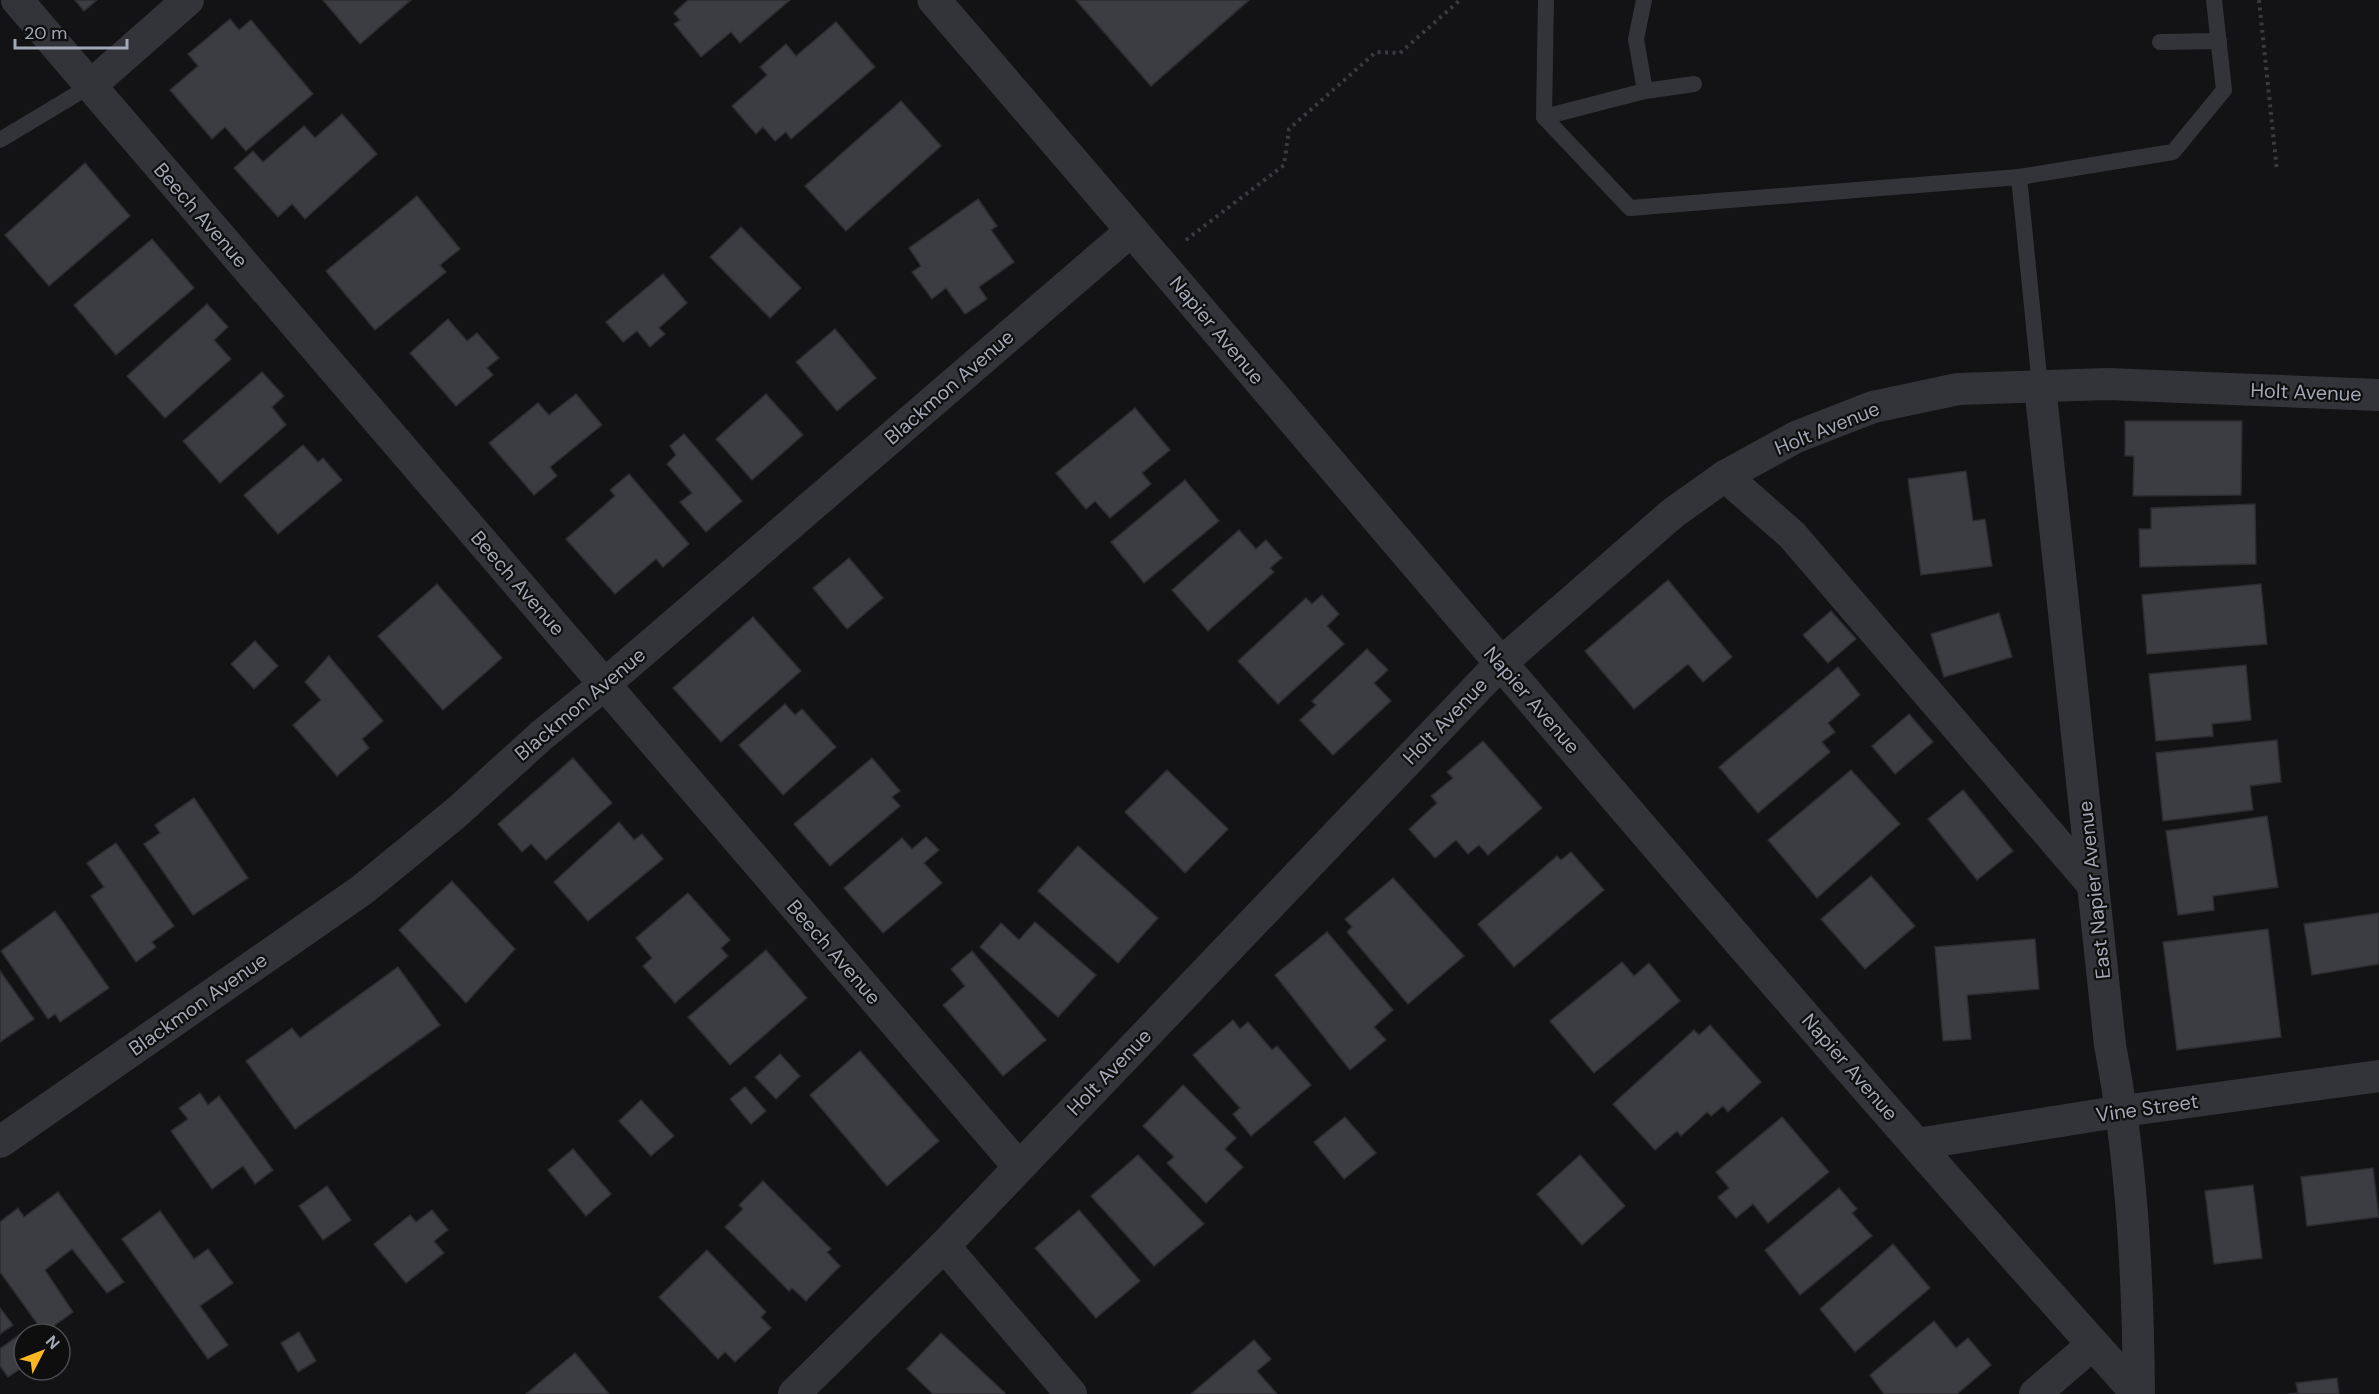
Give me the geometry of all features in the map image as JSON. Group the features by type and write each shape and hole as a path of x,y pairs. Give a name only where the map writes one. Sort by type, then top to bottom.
{"street":[{"name":"Beech Avenue","path":"17,0 1019,1167"},
{"path":"90,86 188,0"},
{"name":"Napier Avenue","path":"933,0 1501,663 1917,1144 2138,1394"},
{"name":"Blackmon Avenue","path":"0,1142 362,890 456,813 542,735 605,684 1132,230"},
{"name":"Holt Avenue","path":"794,1394 944,1246 1501,663 1673,513 1725,476 1796,437 1873,407 1958,389 2107,384 2379,395"},
{"name":"East Napier Avenue","path":"2040,386 2110,1045 2123,1111 2138,1293 2138,1394"},
{"path":"1725,476 1792,535 2093,885"},
{"name":"Vine Street","path":"1917,1144 2123,1111 2379,1076"},
{"path":"944,1246 1071,1394"},
{"path":"2035,1394 2093,1344"}],"lane":[{"path":"1546,0 1544,117 1630,208 2019,177 2173,152 2224,90 2214,0"},
{"path":"1644,0 1636,39 1645,91"},
{"path":"2160,42 2219,41"},
{"path":"1544,117 1645,91 1694,84"},
{"path":"0,140 90,86"},
{"path":"2019,177 2040,386"}],"path":[{"path":"1158,261 1284,165 1289,129 1376,52 1400,53 1460,0"},
{"path":"2259,0 2277,171"}],"building":[{"path":"75,0 97,0 84,11"},
{"path":"323,0 411,0 360,44"},
{"path":"688,0 790,0 740,43 731,32 701,57 674,24 680,20 674,13"},
{"path":"1076,0 1249,0 1151,86"},
{"path":"1076,0 1249,0 1151,86"},
{"path":"230,19 239,30 251,20 313,94 246,151 225,127 212,139 170,90 198,66 188,54"},
{"path":"836,22 875,67 791,139 786,132 775,141 763,127 756,134 732,106 767,75 760,67 786,44 796,56"},
{"path":"901,101 941,146 846,231 805,186"},
{"path":"342,114 377,154 305,219 292,204 278,217 234,168 253,151 263,162 304,126 315,138"},
{"path":"85,163 130,216 49,286 5,235"},
{"path":"417,196 460,249 440,265 446,272 375,330 326,271"},
{"path":"978,199 997,226 991,230 1014,262 979,287 987,299 965,314 946,288 932,299 912,272 921,266 909,248"},
{"path":"741,227 801,288 770,318 710,257"},
{"path":"152,239 194,288 116,355 74,305"},
{"path":"663,274 687,303 659,328 665,334 650,347 637,331 623,342 606,322"},
{"path":"207,304 228,327 214,340 231,359 165,418 127,376"},
{"path":"448,319 467,341 477,333 499,358 487,368 493,375 456,406 410,353"},
{"path":"835,329 876,378 837,411 796,362"},
{"path":"262,372 284,396 272,407 286,425 220,483 183,441"},
{"path":"576,394 602,425 550,467 557,476 534,495 489,443 538,403 549,415"},
{"path":"766,394 803,435 752,480 716,439"},
{"path":"1135,408 1170,450 1142,473 1151,484 1110,518 1095,501 1086,509 1056,473"},
{"path":"2125,421 2242,421 2241,495 2133,496 2134,456 2125,456"},
{"path":"684,434 742,501 706,532 680,502 692,493 667,464 676,455 670,446"},
{"path":"303,445 318,462 323,458 342,480 278,534 244,495"},
{"path":"1966,471 1973,521 1985,519 1992,566 1921,575 1908,479"},
{"path":"629,474 689,544 663,567 656,559 615,594 566,539 615,496 610,490"},
{"path":"1185,480 1219,521 1144,583 1111,542"},
{"path":"2255,504 2256,564 2140,567 2139,529 2151,529 2151,508"},
{"path":"1239,530 1256,549 1266,540 1282,558 1270,568 1274,572 1208,631 1172,590"},
{"path":"849,558 883,598 847,629 813,588"},
{"path":"1668,580 1732,657 1703,682 1688,664 1634,709 1585,651"},
{"path":"437,584 502,658 443,710 378,636"},
{"path":"2261,584 2267,644 2147,654 2142,595"},
{"path":"1322,595 1339,614 1327,626 1344,644 1278,704 1238,661 1306,598 1312,604"},
{"path":"1831,611 1856,639 1828,663 1803,635"},
{"path":"1999,613 2012,657 1944,677 1931,634"},
{"path":"753,617 801,671 721,742 673,688"},
{"path":"255,641 278,666 254,689 231,664"},
{"path":"1367,649 1388,670 1374,683 1391,701 1333,755 1300,720 1316,705 1312,701"},
{"path":"329,656 383,721 362,739 369,748 337,776 293,725 321,700 305,682"},
{"path":"2246,665 2251,720 2212,724 2213,736 2156,741 2149,674"},
{"path":"1838,667 1860,695 1828,723 1835,732 1822,742 1830,752 1758,813 1719,767"},
{"path":"785,704 795,715 802,709 836,747 783,795 739,745"},
{"path":"1909,714 1933,742 1895,774 1872,746"},
{"path":"2277,740 2281,782 2250,786 2253,810 2163,821 2156,753"},
{"path":"1483,741 1542,808 1488,855 1479,845 1468,854 1456,840 1435,858 1409,829 1437,803 1431,796 1453,778 1447,772"},
{"path":"573,758 612,803 546,860 531,844 522,852 498,824"},
{"path":"872,758 900,791 892,797 900,806 830,866 794,824"},
{"path":"1167,770 1228,829 1185,873 1125,812"},
{"path":"1851,770 1900,824 1817,898 1768,840"},
{"path":"1963,790 2013,851 1977,880 1928,819"},
{"path":"194,798 248,878 193,915 144,844 160,833 155,825"},
{"path":"2267,816 2278,887 2213,896 2214,910 2178,915 2166,831"},
{"path":"619,822 634,840 642,834 663,859 588,921 554,882"},
{"path":"926,837 939,850 924,863 942,883 883,933 844,888 902,838 912,849"},
{"path":"116,843 174,926 152,942 156,947 136,962 91,896 104,887 87,863"},
{"path":"1078,846 1158,918 1118,963 1038,891"},
{"path":"1571,852 1604,890 1514,967 1478,924 1557,856 1561,860"},
{"path":"1871,876 1915,926 1865,969 1821,919"},
{"path":"1393,878 1464,956 1408,1004 1347,932 1352,927 1345,919"},
{"path":"452,881 515,949 466,1003 399,930"},
{"path":"688,893 730,940 721,948 728,956 675,1003 643,966 652,958 636,938"},
{"path":"55,911 109,988 60,1022 55,1014 48,1019 1,951"},
{"path":"2379,913 2379,964 2312,975 2304,924"},
{"path":"1035,922 1096,975 1058,1017 980,947 1001,923 1019,940"},
{"path":"2268,929 2281,1037 2177,1050 2163,942"},
{"path":"1327,932 1393,1010 1374,1027 1386,1040 1350,1070 1275,975"},
{"path":"2035,939 2039,989 1967,995 1971,1039 1943,1041 1935,947"},
{"path":"766,950 807,998 730,1065 688,1017"},
{"path":"972,951 1046,1040 1003,1076 943,1005 965,986 951,969"},
{"path":"1622,962 1634,976 1649,963 1680,1001 1594,1073 1550,1021"},
{"path":"398,967 440,1025 295,1129 246,1061 292,1028 300,1038"},
{"path":"0,971 34,1019 0,1042"},
{"path":"1233,1020 1240,1029 1248,1022 1272,1050 1277,1046 1311,1085 1251,1136 1233,1114 1240,1108 1193,1055"},
{"path":"1710,1025 1761,1082 1728,1112 1723,1106 1711,1116 1707,1112 1681,1136 1677,1131 1655,1150 1613,1104 1694,1030 1699,1035"},
{"path":"860,1051 939,1141 887,1186 810,1095"},
{"path":"780,1054 800,1076 776,1099 755,1077"},
{"path":"1183,1085 1236,1138 1225,1149 1243,1167 1206,1203 1167,1163 1174,1157 1143,1126"},
{"path":"745,1087 766,1111 751,1124 730,1099"},
{"path":"200,1093 208,1105 219,1096 273,1170 255,1184 243,1166 212,1189 171,1131 188,1119 179,1108"},
{"path":"641,1100 674,1136 651,1156 619,1121"},
{"path":"1345,1117 1376,1153 1344,1179 1314,1142"},
{"path":"1782,1117 1829,1172 1768,1223 1753,1204 1736,1218 1718,1197 1729,1188 1716,1172"},
{"path":"573,1149 611,1194 586,1216 548,1170"},
{"path":"1138,1155 1204,1224 1154,1266 1091,1196"},
{"path":"1580,1155 1625,1206 1582,1245 1537,1194"},
{"path":"2373,1168 2379,1217 2307,1226 2301,1177"},
{"path":"763,1181 831,1249 827,1252 840,1266 806,1301 792,1288 789,1291 725,1227 743,1209 739,1205"},
{"path":"2253,1185 2262,1258 2214,1264 2205,1191"},
{"path":"327,1186 351,1220 323,1240 299,1206"},
{"path":"1839,1188 1857,1209 1852,1213 1872,1236 1800,1295 1765,1250"},
{"path":"58,1192 124,1282 107,1293 72,1249 45,1270 73,1312 59,1322 36,1322 0,1272 0,1222 18,1208 24,1217"},
{"path":"432,1210 448,1230 434,1241 444,1253 406,1283 374,1244 410,1215 416,1222"},
{"path":"1079,1210 1140,1281 1096,1318 1035,1248"},
{"path":"160,1211 194,1259 208,1249 233,1283 200,1306 228,1345 208,1359 122,1239"},
{"path":"1893,1244 1930,1288 1855,1352 1820,1309"},
{"path":"707,1250 766,1312 761,1317 771,1328 735,1362 725,1352 718,1359 659,1297"},
{"path":"0,1308 12,1326 0,1334"},
{"path":"1934,1321 1956,1348 1968,1338 1991,1365 1957,1394 1884,1394 1870,1375"},
{"path":"299,1332 316,1361 298,1372 281,1343"},
{"path":"941,1333 1005,1393 933,1394 907,1369"},
{"path":"12,1340 12,1374 8,1377 0,1366 0,1349"},
{"path":"1254,1340 1271,1359 1257,1371 1277,1394 1191,1394"},
{"path":"575,1353 609,1394 526,1394"},
{"path":"2337,1378 2339,1394 2288,1394 2298,1393 2296,1383"}]}
